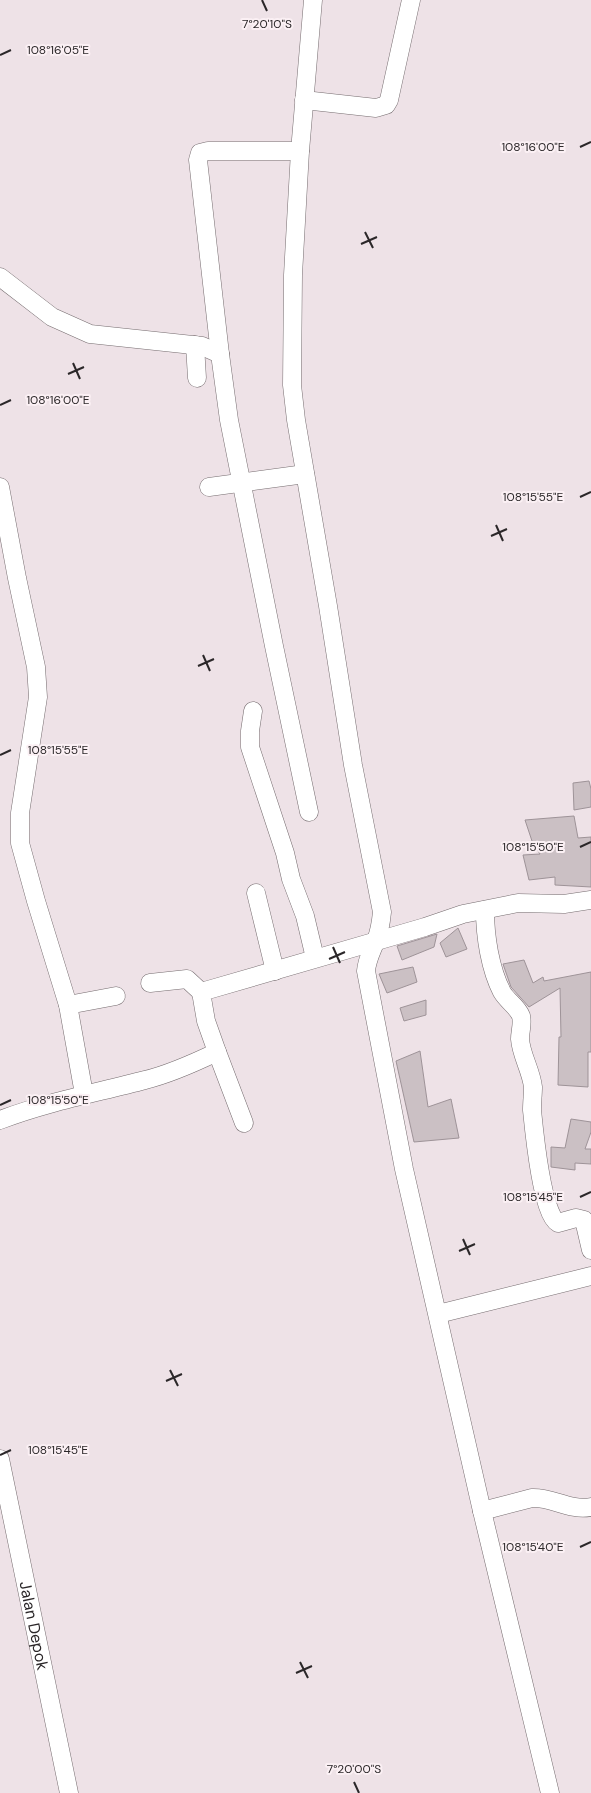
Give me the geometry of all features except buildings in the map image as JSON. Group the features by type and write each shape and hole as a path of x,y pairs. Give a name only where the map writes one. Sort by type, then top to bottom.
{"street":[{"path":"313,0 300,151 293,274 292,385 352,765 382,912 380,927 370,953 366,971 404,1169 482,1511 550,1793"},
{"path":"304,100 376,108 386,105 389,100 411,0"},
{"path":"300,151 208,151 202,152 198,158 220,354 238,484 309,812"},
{"path":"0,277 52,317 90,334 195,350 205,347 220,354"},
{"path":"195,350 197,378"},
{"path":"209,487 305,474"},
{"path":"0,487 2,516 38,682 34,728 20,813 20,843 68,1005 84,1094"},
{"path":"253,711 250,747 285,853 291,879 305,916 315,958"},
{"path":"256,892 275,971"},
{"path":"200,992 425,927 463,914 518,903 564,904 591,900"},
{"path":"485,910 485,933 496,976 503,994 522,1019 520,1037 532,1084 532,1110 538,1160 549,1210 553,1220 558,1223 576,1218 584,1220 591,1250"},
{"path":"150,983 186,978 200,992 206,1021 244,1122"},
{"path":"68,1005 116,996"},
{"path":"0,1120 30,1108 154,1078 189,1066 217,1052"},
{"path":"438,1314 591,1276"},
{"name":"Jalan Depok","path":"0,1459 69,1793"},
{"path":"482,1511 532,1498 539,1498 577,1509 591,1507"}]}
